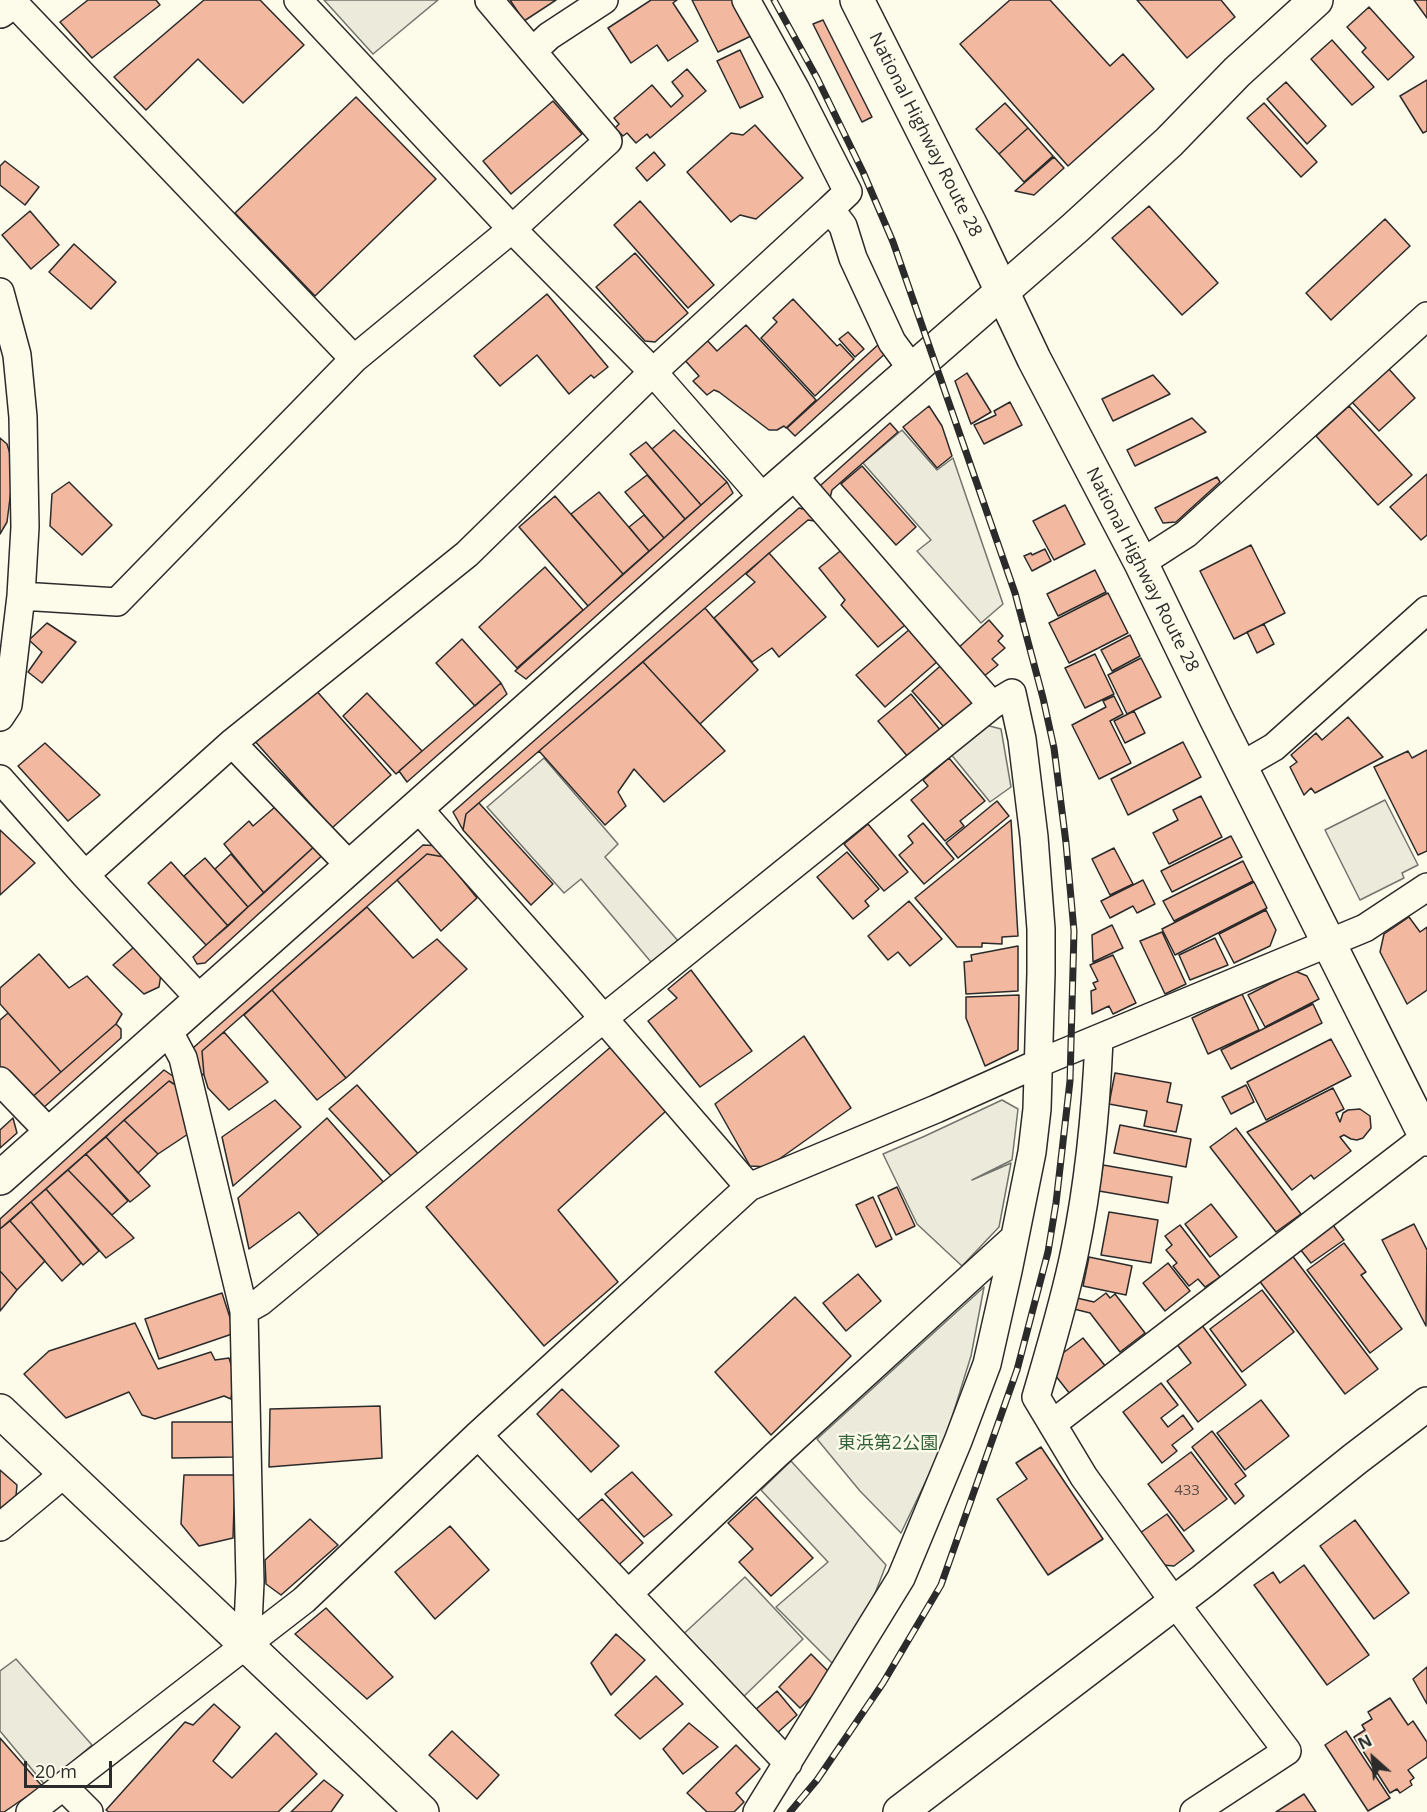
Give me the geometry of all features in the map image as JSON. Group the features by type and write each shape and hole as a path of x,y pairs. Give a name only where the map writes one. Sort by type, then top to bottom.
{"main road":[{"path":"0,11 12,0"},
{"name":"National Highway Route 28","path":"857,0 972,228 1042,374 1141,563 1426,1137"},
{"path":"0,1178 1169,142 1307,3"},
{"path":"900,1812 1175,1603 1354,1459 1427,1404"},
{"path":"0,1411 422,1812"}],"street":[{"path":"12,0 354,359"},
{"path":"298,0 512,229 653,372 764,499"},
{"path":"21,596 117,602 354,359 512,229 608,141 489,0"},
{"path":"533,51 549,36 604,0"},
{"path":"85,875 232,743 467,554 653,372 848,192 795,88 746,0"},
{"path":"830,209 843,226 854,258 892,342 912,369"},
{"path":"0,292 17,355 23,417 25,527 21,596 2,707"},
{"path":"1141,563 1186,534 1427,316"},
{"path":"792,474 992,705"},
{"path":"1241,766 1274,747 1427,610"},
{"path":"244,1311 260,1302 604,1018 992,705 1012,693 1029,788 1041,928 1039,1063 1032,1152 987,1364 958,1441 901,1578 757,1812"},
{"path":"232,743 350,866"},
{"path":"0,779 200,999"},
{"path":"417,807 604,1018 749,1187"},
{"path":"30,1812 304,1600 478,1435 749,1187 936,1109 1039,1063 1365,928 1427,887"},
{"path":"167,1028 184,1064 244,1311 250,1582 246,1646"},
{"path":"1099,1040 1095,1110 1075,1249 1052,1344 1036,1397 1084,1477 1175,1603 1287,1751 1194,1812"},
{"path":"0,1081 50,1133"},
{"path":"1052,1424 1426,1137"},
{"path":"628,1594 776,1455 1014,1238"},
{"path":"478,1435 788,1763"},
{"path":"0,1527 65,1473"},
{"path":"63,1787 89,1812"}],"green space":[{"name":"東浜第2公園","path":"984,1287 971,1356 944,1443 901,1533 860,1491 817,1439"}],"shaded area":[{"path":"324,0 438,0 373,54"},
{"path":"902,430 937,470 953,458 1003,604 981,623 917,551 931,540 863,463"},
{"path":"986,725 1001,729 1011,787 990,802 950,753"},
{"path":"544,758 618,844 605,857 680,943 651,962 581,879 564,893 487,807"},
{"path":"1385,800 1418,865 1402,873 1404,878 1360,900 1325,830"},
{"path":"1002,1100 1018,1109 1012,1160 972,1180 1011,1163 999,1227 962,1266 917,1224 883,1154"},
{"path":"791,1461 886,1565 862,1627 833,1664 776,1607 828,1562 761,1490"},
{"path":"745,1577 803,1639 738,1702 678,1639"},
{"path":"16,1659 92,1745 45,1785 0,1731 0,1671"}],"building":[{"path":"88,0 156,0 160,5 92,58 60,22"},
{"path":"204,0 260,0 304,45 243,103 198,59 146,110 114,77"},
{"path":"510,0 556,0 524,21"},
{"path":"651,0 677,0 673,3 698,41 668,61 657,45 631,63 608,28"},
{"path":"692,0 733,0 751,36 718,52"},
{"path":"1010,0 1050,0 1110,66 1123,54 1154,89 1068,166 960,44"},
{"path":"1137,0 1221,0 1235,17 1187,58"},
{"path":"1414,0 1427,0 1427,18"},
{"path":"1369,7 1414,57 1388,80 1362,52 1366,48 1347,27"},
{"path":"823,20 872,117 862,122 813,24"},
{"path":"1332,40 1374,87 1352,105 1311,59"},
{"path":"740,50 763,97 740,108 717,61"},
{"path":"687,69 706,91 650,138 647,134 636,143 627,133 623,136 615,128 619,124 614,118 652,85 671,107 683,96 672,82"},
{"path":"1427,80 1427,131 1423,133 1400,96"},
{"path":"1286,82 1326,126 1307,144 1267,99"},
{"path":"356,97 436,179 315,296 235,213"},
{"path":"553,101 582,134 511,194 483,161"},
{"path":"1005,103 1028,128 999,154 976,129"},
{"path":"1264,103 1317,162 1301,177 1247,118"},
{"path":"755,125 803,178 756,219 740,215 731,222 687,172 731,133 743,135"},
{"path":"1028,128 1053,156 1024,182 999,154"},
{"path":"654,152 665,165 647,181 636,168"},
{"path":"1054,157 1064,168 1034,195 1015,191"},
{"path":"5,161 39,187 25,205 0,185 0,166"},
{"path":"640,201 714,285 688,308 614,225"},
{"path":"1149,206 1218,283 1182,315 1112,238"},
{"path":"30,211 59,245 31,269 2,235"},
{"path":"1385,219 1410,246 1331,320 1306,293"},
{"path":"74,244 116,282 91,309 49,272"},
{"path":"635,253 688,313 655,342 645,341 596,287"},
{"path":"547,294 608,367 594,378 591,375 569,394 537,355 500,386 474,356"},
{"path":"793,299 837,346 840,344 854,359 815,396 761,338 777,322 773,318"},
{"path":"746,325 816,400 786,428 784,426 777,430 769,430 719,392 714,390 707,395 693,381 699,376 682,357 704,337 717,351"},
{"path":"848,332 864,349 855,357 839,339"},
{"path":"880,343 888,351 795,436 787,428"},
{"path":"1388,368 1415,398 1379,431 1351,401"},
{"path":"967,373 991,412 971,424 955,381"},
{"path":"1153,375 1170,394 1113,421 1102,399"},
{"path":"1010,402 1022,425 984,444 974,425 996,415 994,411"},
{"path":"929,406 942,426 952,456 937,468 903,427"},
{"path":"1349,406 1412,475 1378,505 1316,436"},
{"path":"1192,418 1206,432 1135,466 1127,450"},
{"path":"890,423 898,432 832,490 828,506 819,490 821,485"},
{"path":"674,430 727,482 701,505 652,449"},
{"path":"0,438 7,444 14,467 7,522 0,534"},
{"path":"646,442 701,505 685,519 630,454"},
{"path":"862,466 916,527 896,545 841,484"},
{"path":"1427,474 1427,535 1421,540 1390,507"},
{"path":"647,475 685,519 664,538 625,492"},
{"path":"1217,477 1220,482 1176,522 1163,523 1155,508"},
{"path":"69,482 112,525 82,555 50,526 52,494"},
{"path":"727,482 733,493 526,679 515,671"},
{"path":"599,492 649,551 623,574 571,514"},
{"path":"555,496 623,574 588,606 519,527"},
{"path":"1065,505 1085,544 1054,560 1033,521"},
{"path":"799,508 815,512 821,522 808,520 705,608 466,814 463,830 453,812"},
{"path":"644,515 664,538 649,551 629,527"},
{"path":"1251,545 1285,613 1234,639 1200,571"},
{"path":"844,548 910,621 878,647 841,605 845,600 819,568"},
{"path":"1045,549 1051,561 1032,571 1024,556"},
{"path":"769,553 826,617 779,657 772,648 752,662 714,618 755,582 746,574"},
{"path":"545,567 583,610 517,668 479,627"},
{"path":"1095,570 1106,592 1058,616 1047,594"},
{"path":"1108,593 1128,633 1069,663 1049,623"},
{"path":"705,608 758,670 700,724 643,662"},
{"path":"989,620 1003,636 998,641 1005,648 992,659 998,665 983,677 957,649"},
{"path":"47,623 76,642 42,683 28,672 42,652 29,640"},
{"path":"1264,624 1274,644 1257,653 1247,632"},
{"path":"910,629 938,661 885,707 856,675"},
{"path":"1130,635 1140,656 1112,671 1101,650"},
{"path":"462,639 501,683 475,706 436,663"},
{"path":"1095,654 1114,694 1085,708 1065,668"},
{"path":"1141,658 1161,697 1127,714 1108,675"},
{"path":"946,661 973,691 972,705 945,728 912,691"},
{"path":"643,662 725,751 664,802 634,769 618,792 626,806 605,825 539,751"},
{"path":"501,683 507,694 407,782 399,771"},
{"path":"314,688 391,775 332,828 253,739"},
{"path":"367,693 422,751 396,774 343,716"},
{"path":"911,694 941,731 908,757 878,721"},
{"path":"1114,696 1123,714 1110,721 1131,763 1099,779 1072,725 1106,707 1103,701"},
{"path":"1134,711 1145,733 1125,743 1114,721"},
{"path":"1348,717 1383,757 1315,793 1311,788 1304,795 1290,767 1297,762 1291,755 1316,733 1322,740"},
{"path":"1183,742 1201,777 1128,815 1111,779"},
{"path":"45,743 100,795 68,821 18,766"},
{"path":"1427,750 1427,851 1418,855 1374,767 1408,751 1412,758"},
{"path":"949,758 985,801 960,821 964,826 945,841 911,800 928,786 923,780"},
{"path":"1201,796 1222,837 1169,864 1153,833 1178,820 1173,810"},
{"path":"282,801 318,843 264,893 224,844 249,821 253,826"},
{"path":"997,801 1009,816 958,858 946,843"},
{"path":"479,803 553,884 531,905 463,830 466,814"},
{"path":"1011,820 1018,936 1002,937 1002,944 982,943 982,947 957,947 915,898"},
{"path":"923,823 954,859 924,884 899,855 913,843 908,836"},
{"path":"868,824 908,872 884,891 844,844"},
{"path":"0,830 35,863 0,895"},
{"path":"1231,836 1242,857 1172,892 1161,871"},
{"path":"318,843 326,852 205,963 197,964 193,957"},
{"path":"423,845 443,846 444,857 427,854 202,1051 204,1075 193,1071 193,1048"},
{"path":"1114,848 1133,884 1110,895 1092,859"},
{"path":"847,852 879,889 865,901 869,906 853,919 817,877"},
{"path":"231,854 264,893 248,907 215,869"},
{"path":"427,854 444,857 477,898 441,931 397,880"},
{"path":"205,858 248,907 228,926 184,876"},
{"path":"1243,861 1253,881 1174,921 1163,901"},
{"path":"171,862 228,926 206,945 148,883"},
{"path":"1143,880 1155,904 1137,913 1133,906 1110,918 1101,901"},
{"path":"1254,882 1267,908 1175,955 1162,929"},
{"path":"909,901 942,939 910,966 898,952 888,960 868,936"},
{"path":"367,907 413,958 437,939 467,969 346,1078 272,990"},
{"path":"1266,910 1276,930 1270,946 1234,963 1219,934"},
{"path":"1409,917 1420,932 1427,927 1427,990 1407,1004 1380,952 1384,934"},
{"path":"1112,925 1123,948 1093,962 1092,935"},
{"path":"1162,932 1186,984 1165,994 1140,941"},
{"path":"1215,938 1228,965 1190,980 1179,955"},
{"path":"1018,946 1018,991 966,994 964,962 972,961 971,955"},
{"path":"134,947 161,974 159,987 144,994 113,965"},
{"path":"39,954 69,988 87,976 122,1014 116,1024 61,1072 0,1004 0,988"},
{"path":"1113,955 1136,1003 1113,1014 1109,1006 1092,1014 1091,991 1096,989 1093,983 1098,981 1090,965"},
{"path":"691,970 752,1051 700,1087 648,1021 677,998 668,989"},
{"path":"1295,971 1307,976 1319,999 1265,1027 1248,995"},
{"path":"272,990 346,1078 317,1100 244,1015"},
{"path":"1242,994 1259,1030 1208,1054 1192,1018"},
{"path":"1019,995 1018,1050 985,1066 966,1018 966,997"},
{"path":"1313,1004 1322,1023 1231,1069 1221,1050"},
{"path":"8,1013 61,1072 30,1099 0,1069 0,1020"},
{"path":"116,1024 121,1029 121,1038 41,1110 30,1099"},
{"path":"224,1032 268,1082 229,1110 208,1088 204,1075 202,1051"},
{"path":"804,1036 851,1108 768,1167 750,1166 715,1104"},
{"path":"1331,1039 1351,1076 1266,1120 1247,1082"},
{"path":"613,1045 666,1111 558,1210 618,1282 544,1346 426,1207"},
{"path":"164,1070 180,1081 179,1087 169,1081 0,1229 0,1219"},
{"path":"1115,1073 1171,1083 1167,1102 1182,1105 1176,1132 1144,1126 1147,1111 1109,1104"},
{"path":"169,1081 179,1087 191,1132 158,1154 124,1120"},
{"path":"357,1085 422,1158 392,1177 329,1109"},
{"path":"1246,1085 1254,1102 1231,1114 1222,1097"},
{"path":"1333,1088 1344,1109 1336,1113 1340,1122 1343,1113 1360,1109 1370,1116 1371,1128 1363,1138 1357,1140 1344,1135 1340,1137 1351,1151 1314,1179 1311,1175 1292,1190 1247,1132"},
{"path":"275,1100 301,1127 233,1186 222,1137"},
{"path":"13,1118 17,1133 0,1148 0,1130"},
{"path":"327,1118 386,1185 321,1238 299,1212 249,1249 238,1198"},
{"path":"124,1120 158,1154 138,1173 106,1137"},
{"path":"1120,1125 1191,1139 1186,1167 1114,1153"},
{"path":"1236,1128 1301,1214 1276,1232 1210,1147"},
{"path":"106,1137 150,1186 130,1202 86,1154"},
{"path":"86,1154 128,1201 112,1215 68,1170"},
{"path":"1103,1165 1172,1177 1168,1203 1099,1191"},
{"path":"68,1170 134,1238 106,1258 46,1189"},
{"path":"897,1187 915,1226 896,1235 878,1196"},
{"path":"46,1189 99,1251 83,1265 31,1202"},
{"path":"873,1197 892,1239 876,1247 856,1205"},
{"path":"31,1202 81,1263 62,1281 10,1221"},
{"path":"1211,1204 1237,1237 1210,1257 1185,1224"},
{"path":"1109,1212 1158,1220 1151,1263 1101,1255"},
{"path":"10,1221 45,1261 17,1290 0,1271 0,1229"},
{"path":"1414,1224 1427,1250 1426,1326 1382,1240"},
{"path":"1180,1225 1220,1277 1205,1287 1198,1279 1189,1286 1173,1266 1177,1263 1166,1250 1172,1245 1165,1236"},
{"path":"1333,1225 1344,1240 1311,1263 1300,1249"},
{"path":"1344,1243 1366,1272 1361,1275 1402,1329 1370,1353 1307,1270"},
{"path":"1291,1254 1378,1369 1345,1394 1258,1279"},
{"path":"1089,1257 1132,1266 1126,1295 1083,1286"},
{"path":"1168,1263 1190,1291 1165,1311 1143,1283"},
{"path":"0,1271 17,1290 0,1311"},
{"path":"858,1274 881,1301 846,1331 823,1303"},
{"path":"1262,1290 1294,1332 1242,1372 1210,1329"},
{"path":"222,1293 235,1333 159,1359 145,1319"},
{"path":"1106,1293 1110,1298 1115,1294 1145,1333 1120,1352 1090,1313 1074,1309 1077,1298 1094,1302"},
{"path":"795,1297 851,1356 771,1435 715,1372"},
{"path":"135,1323 158,1369 211,1352 215,1360 229,1358 234,1374 231,1399 224,1396 155,1419 142,1415 129,1392 66,1418 24,1374 49,1351"},
{"path":"1201,1324 1246,1385 1198,1422 1167,1381 1191,1363 1176,1343"},
{"path":"1083,1338 1106,1367 1070,1394 1055,1375 1063,1353"},
{"path":"1161,1383 1178,1405 1161,1418 1168,1427 1183,1415 1193,1429 1172,1445 1177,1451 1162,1463 1123,1412"},
{"path":"562,1389 619,1446 591,1472 537,1414"},
{"path":"1261,1400 1289,1436 1245,1470 1217,1433"},
{"path":"380,1406 382,1458 269,1467 270,1409"},
{"path":"172,1422 235,1422 235,1457 172,1458"},
{"path":"1212,1431 1246,1476 1235,1484 1244,1496 1235,1504 1192,1447"},
{"path":"1041,1447 1103,1539 1048,1575 997,1499 1027,1479 1016,1463"},
{"path":"1191,1452 1227,1499 1184,1531 1148,1484"},
{"path":"0,1470 17,1485 16,1496 0,1510"},
{"path":"632,1472 672,1515 644,1537 605,1494"},
{"path":"184,1475 235,1475 233,1538 199,1546 181,1524"},
{"path":"756,1497 813,1558 771,1596 739,1562 753,1549 728,1523"},
{"path":"602,1499 643,1543 612,1571 571,1526"},
{"path":"1167,1514 1194,1551 1174,1566 1163,1565 1140,1533"},
{"path":"310,1519 338,1545 281,1595 266,1584 265,1560"},
{"path":"1355,1520 1409,1593 1374,1619 1320,1546"},
{"path":"450,1526 489,1570 435,1619 395,1572"},
{"path":"1304,1565 1369,1655 1327,1685 1254,1585 1273,1572 1280,1583"},
{"path":"326,1608 393,1677 367,1699 295,1634"},
{"path":"616,1634 645,1660 611,1695 591,1663"},
{"path":"811,1654 833,1676 800,1708 779,1687"},
{"path":"1427,1667 1427,1704 1413,1679"},
{"path":"656,1676 683,1704 640,1739 615,1715"},
{"path":"777,1691 797,1715 776,1734 755,1710"},
{"path":"1390,1698 1408,1725 1413,1721 1427,1742 1427,1757 1408,1770 1414,1778 1410,1781 1412,1785 1400,1793 1397,1789 1390,1793 1354,1737 1365,1730 1362,1725 1372,1719 1368,1712"},
{"path":"214,1704 240,1727 213,1761 232,1778 276,1733 317,1774 278,1812 109,1812 106,1810 185,1722 193,1725"},
{"path":"689,1723 718,1747 683,1774 663,1749"},
{"path":"452,1731 499,1775 477,1799 429,1755"},
{"path":"1346,1731 1390,1798 1368,1811 1325,1745"},
{"path":"0,1738 42,1786 4,1812 0,1812"},
{"path":"736,1745 760,1769 736,1793 744,1802 734,1812 707,1812 687,1793"},
{"path":"324,1780 343,1795 331,1812 291,1812"},
{"path":"1304,1794 1316,1812 1276,1812"}],"railway":[{"path":"774,0 817,78 863,172 893,242 1015,593 1054,748 1074,931 1070,1081 1056,1203 1048,1252 1017,1370 941,1585 883,1683 817,1780 790,1812"}]}
